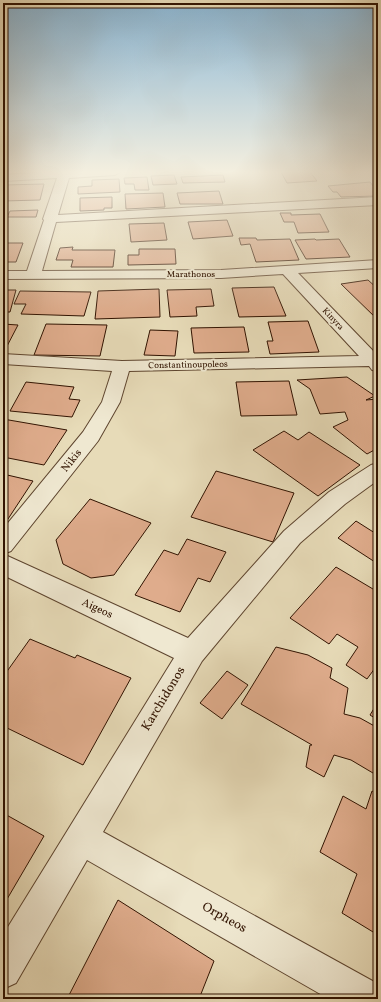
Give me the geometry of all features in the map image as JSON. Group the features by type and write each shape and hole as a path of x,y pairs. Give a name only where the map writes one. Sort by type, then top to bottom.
{"street":[{"path":"33,275 49,219 53,219"},
{"name":"Marathonos","path":"3,275 221,274 288,271 378,264"},
{"name":"Kinyra","path":"288,271 375,363"},
{"name":"Constantinoupoleos","path":"3,359 122,366 375,363"},
{"name":"Nikis","path":"3,545 64,472 91,436 111,402 122,366"},
{"name":"Karchidonos","path":"3,970 192,653 292,537 337,498 378,470"},
{"name":"Aigeos","path":"3,564 192,653"},
{"name":"Orpheos","path":"81,838 367,999"}],"building":[{"path":"283,219 322,219 329,232 298,233 294,222 284,222"},
{"path":"227,220 233,236 193,239 188,222"},
{"path":"164,223 167,240 131,242 129,224"},
{"path":"239,238 256,238 257,240 290,239 299,260 256,262 250,244 241,245"},
{"path":"339,239 350,257 306,259 295,240"},
{"path":"3,241 5,241 4,243 23,243 16,262 3,262"},
{"path":"73,247 72,250 115,250 113,267 71,267 73,260 56,260 60,248"},
{"path":"139,249 175,249 176,264 128,265 128,255 139,255"},
{"path":"368,280 378,289 378,320 341,284"},
{"path":"274,287 286,316 239,317 232,288"},
{"path":"159,289 160,317 95,319 98,291"},
{"path":"211,289 214,306 196,307 197,316 170,317 167,290"},
{"path":"3,290 16,290 10,312 3,312"},
{"path":"20,291 91,292 84,316 21,314 26,304 14,304"},
{"path":"308,321 319,352 270,354 267,341 273,341 268,322"},
{"path":"3,324 18,325 5,350 3,350"},
{"path":"46,324 107,325 100,356 34,355"},
{"path":"244,327 249,352 194,353 191,328"},
{"path":"150,330 178,331 175,356 144,355"},
{"path":"347,377 375,396 366,400 378,399 378,448 367,454 333,427 348,420 345,412 320,414 310,389 297,380"},
{"path":"289,381 297,415 241,416 236,382"},
{"path":"26,382 74,387 69,399 80,400 72,417 10,411"},
{"path":"3,419 67,430 44,465 3,457"},
{"path":"284,431 298,440 309,432 360,465 318,496 253,450"},
{"path":"216,471 294,493 273,542 191,517"},
{"path":"3,474 33,481 8,519 3,518"},
{"path":"90,499 151,523 114,575 91,578 63,564 56,540"},
{"path":"356,521 378,535 378,564 338,538"},
{"path":"187,539 226,552 210,582 198,578 180,612 135,595 164,550 178,555"},
{"path":"336,567 378,592 378,664 367,679 346,665 358,647 337,634 329,644 290,618"},
{"path":"30,639 75,658 77,655 131,678 83,765 3,726 3,677"},
{"path":"276,647 308,655 332,668 330,678 348,688 344,714 360,718 378,728 378,776 351,760 334,755 324,777 306,767 310,745 312,745 241,704"},
{"path":"227,671 248,685 222,719 200,703"},
{"path":"378,702 378,720 370,715"},
{"path":"372,791 378,794 378,935 342,913 357,874 320,852 343,796 366,809"},
{"path":"3,813 44,836 3,906"},
{"path":"118,900 214,961 199,999 67,999"}]}
